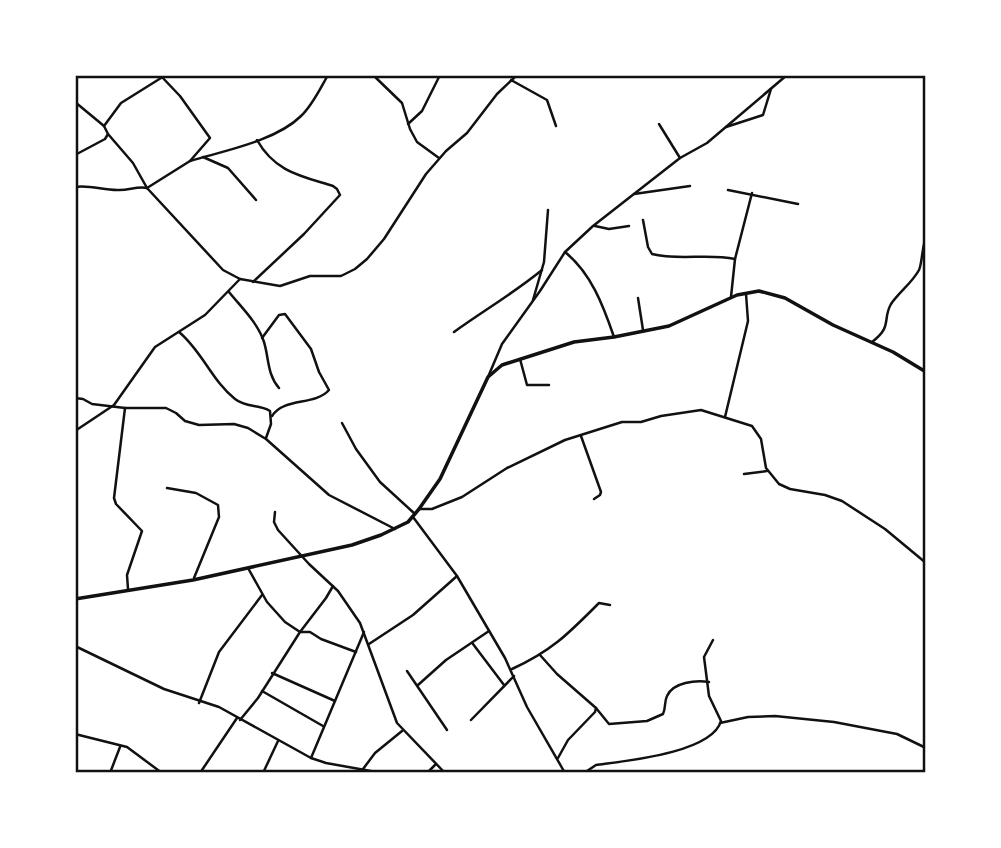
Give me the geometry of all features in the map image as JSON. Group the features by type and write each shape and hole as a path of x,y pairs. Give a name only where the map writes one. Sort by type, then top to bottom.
{"street":[{"path":"75,187 118,190 147,188 190,161 280,130 303,115 328,75"},
{"path":"373,75 402,103 408,124 421,146 439,158"},
{"path":"408,124 422,111 440,75"},
{"path":"75,102 104,127 133,163 147,188 216,263 240,279 280,286 310,276 341,276 355,269 384,239 414,191 439,158 467,133 497,94 517,75"},
{"path":"75,599 193,580 352,544 395,528 414,516 440,479 502,344 565,252 593,226 680,158 702,146 787,75"},
{"path":"104,127 128,97 161,76 180,96 209,137 190,161"},
{"path":"512,80 547,100 556,126"},
{"path":"722,127 763,115 770,99 771,88"},
{"path":"659,124 680,158"},
{"path":"75,155 106,139 108,134"},
{"path":"253,282 304,234 340,195 333,186 284,170 267,156 257,140"},
{"path":"203,157 228,168 256,200"},
{"path":"634,194 690,186"},
{"path":"728,190 798,204"},
{"path":"731,297 735,259 752,193"},
{"path":"532,303 546,248 548,210"},
{"path":"643,220 652,254 671,257 716,255 735,259"},
{"path":"593,226 609,229 629,226"},
{"path":"872,342 881,335 886,326 892,303 918,272 926,237"},
{"path":"565,252 581,265 601,299 614,337"},
{"path":"454,332 542,270"},
{"path":"75,431 114,405 155,347 205,315 240,279"},
{"path":"488,377 502,365 520,359 575,342 614,337 676,323 731,297 759,291 785,298 926,372"},
{"path":"229,292 254,322 262,338 270,375 279,388"},
{"path":"725,417 748,321 746,293"},
{"path":"638,298 643,330"},
{"path":"262,338 279,316 285,314 313,353 329,390 324,395 306,402 280,408 272,416 266,439"},
{"path":"179,332 192,344 229,394 242,404 265,408 272,416"},
{"path":"520,359 527,385 549,385"},
{"path":"75,398 92,404 125,408 166,408 185,421 199,425 240,425 266,439 329,495 395,528"},
{"path":"125,408 114,498 116,504 142,531 127,575 128,589"},
{"path":"419,509 432,509 462,497 527,457 565,440 620,422 641,422 661,415 696,410 745,423 756,431 761,439 767,471 783,486 833,498 856,509 926,563"},
{"path":"342,424 380,482 414,516 457,576 511,669 527,707 565,773"},
{"path":"581,436 601,492 594,499"},
{"path":"744,474 767,471"},
{"path":"167,488 196,493 218,505 219,517 193,580"},
{"path":"275,512 274,522 278,530 333,586 357,618 402,731 445,773"},
{"path":"75,544 76,538"},
{"path":"248,568 278,615 300,632 310,632 356,652"},
{"path":"369,644 413,615 457,576"},
{"path":"207,773 201,771 238,719 262,691 333,586"},
{"path":"199,703 218,656 263,594"},
{"path":"511,669 540,654 572,631 599,603 610,605"},
{"path":"418,685 446,660 489,631"},
{"path":"311,758 363,632"},
{"path":"713,640 704,656 709,696 720,723"},
{"path":"472,643 504,685"},
{"path":"75,646 144,681 219,708 311,758 382,773"},
{"path":"540,654 557,674 588,698 609,724 653,720 663,713 667,696 675,688 694,680 709,682"},
{"path":"407,671 447,730"},
{"path":"272,673 335,701"},
{"path":"471,720 514,676"},
{"path":"262,691 323,726"},
{"path":"558,758 568,740 596,708"},
{"path":"584,773 596,765 693,746 708,738 720,723 748,717 775,716 834,722 897,734 926,748"},
{"path":"363,769 375,753 402,731"},
{"path":"75,734 121,745 134,751 162,773"},
{"path":"263,773 278,741"},
{"path":"110,773 121,745"},
{"path":"427,773 435,765"}]}
